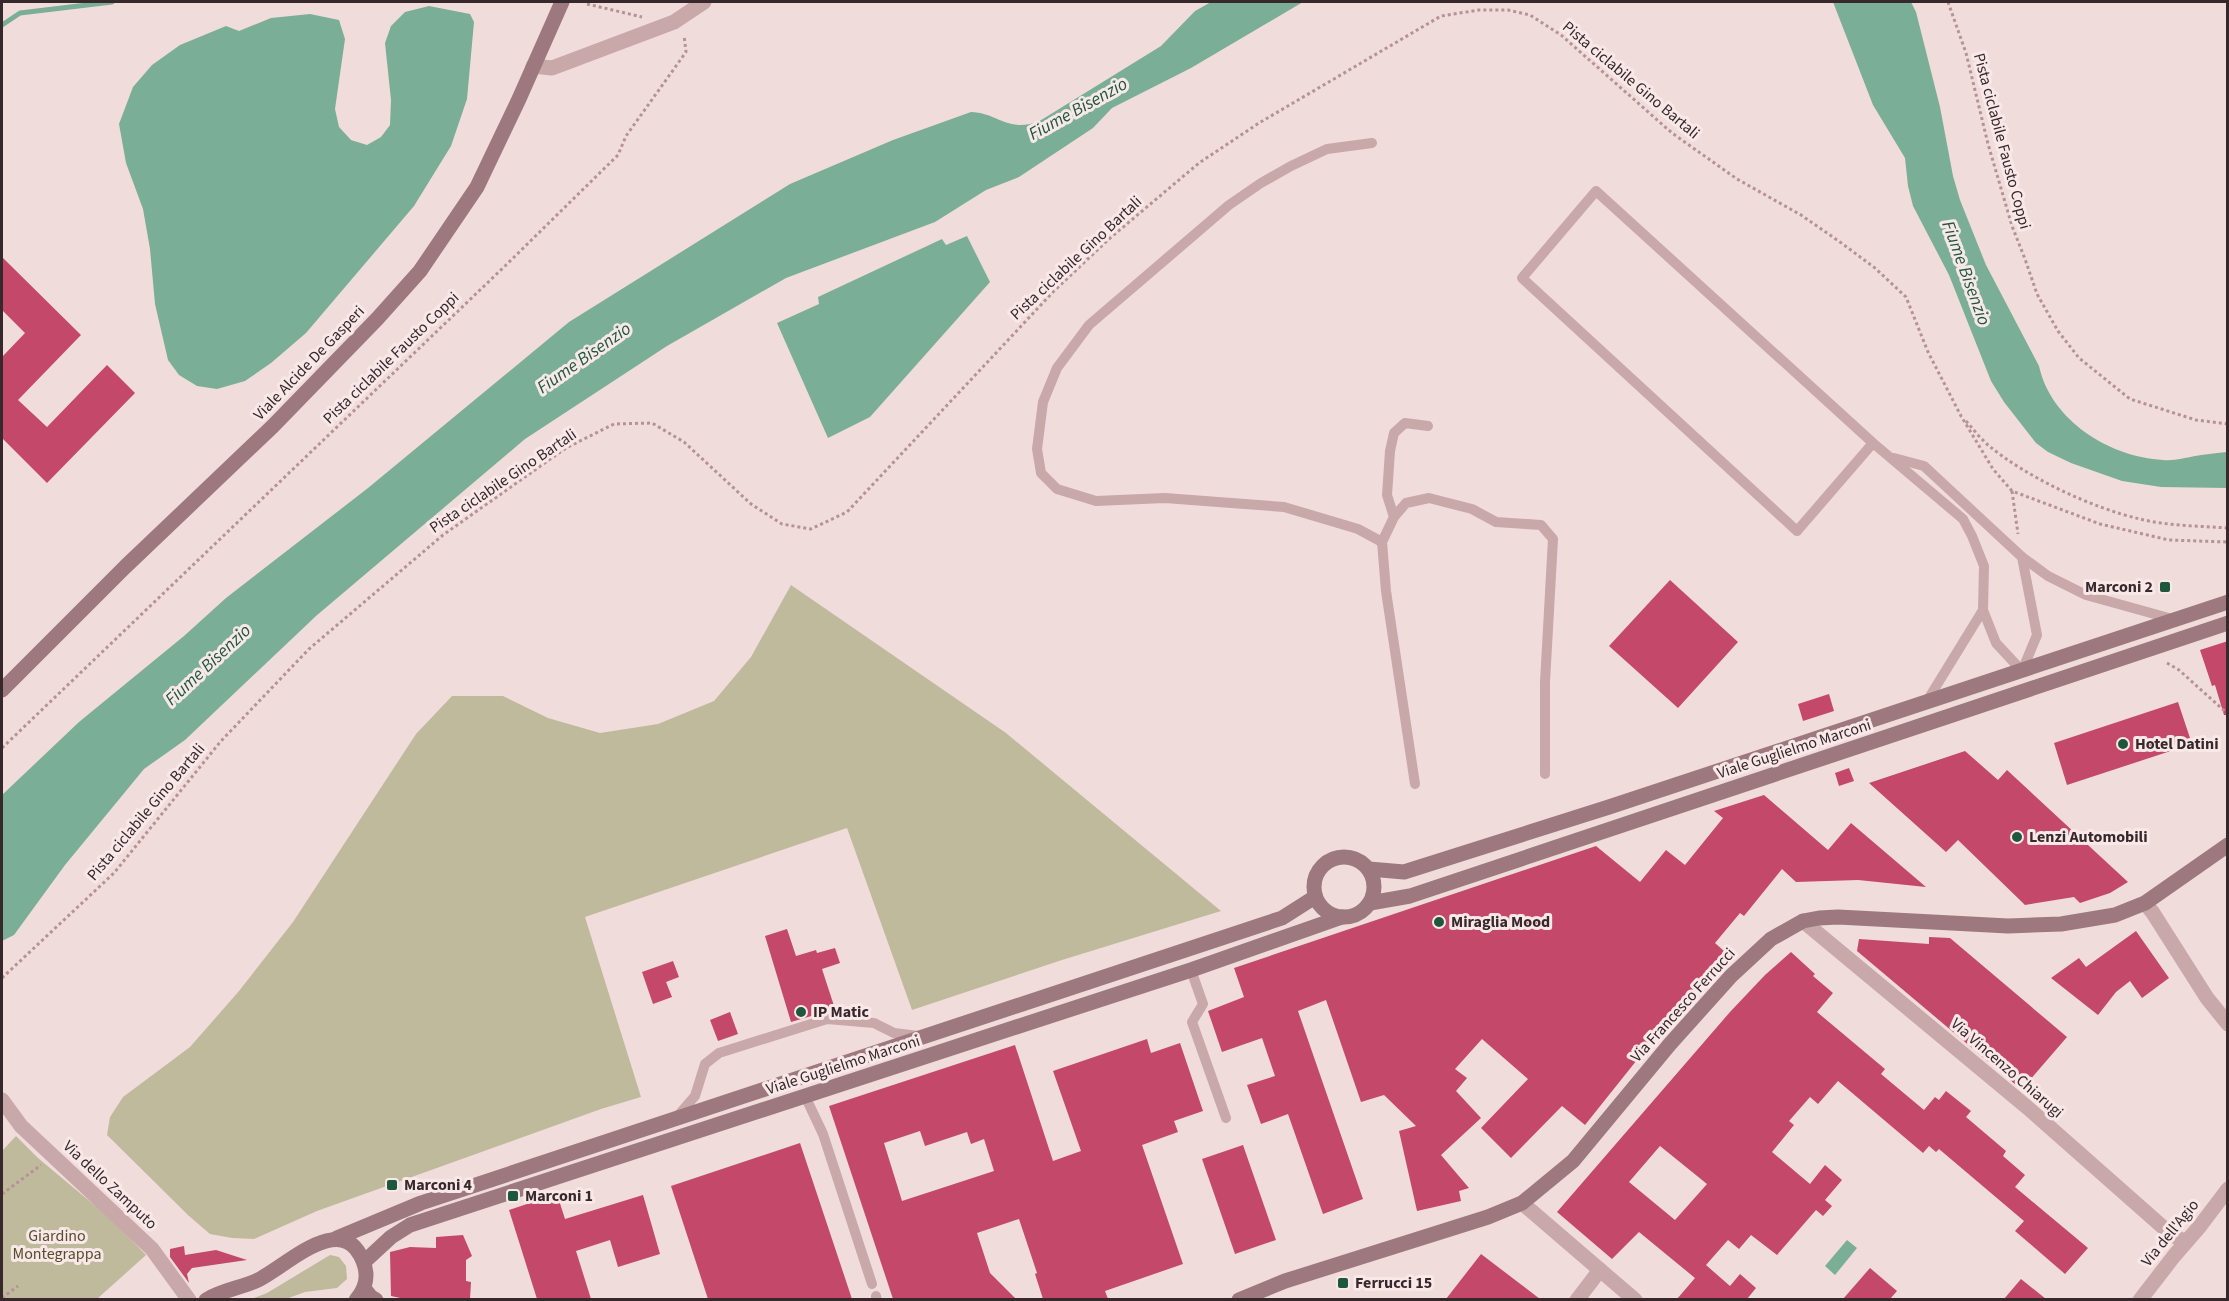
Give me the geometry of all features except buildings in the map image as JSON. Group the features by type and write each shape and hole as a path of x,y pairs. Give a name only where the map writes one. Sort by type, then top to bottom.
{"main road":[{"name":"Viale Alcide De Gasperi","path":"2,690 125,567 273,426 377,319 420,271 477,187 562,2"},
{"name":"Viale Guglielmo Marconi","path":"338,1238 421,1203 1282,918 1315,897 1313,885 1318,870 1332,858 1343,856 1355,858 1368,869 1404,872 1609,807 2228,602"},
{"name":"Viale Guglielmo Marconi","path":"363,1262 391,1237 410,1225 1191,970 1342,917 1352,916 1362,911 1370,903 1410,896 2228,623"},
{"name":"Via Francesco Ferrucci","path":"1239,1299 1285,1281 1488,1217 1522,1203 1573,1161 1670,1044 1731,976 1771,939 1803,921 1838,916 2035,926 2115,915 2145,903 2228,845"},
{"path":"1368,869 1374,883 1374,893 1370,903"},
{"path":"1315,897 1322,908 1330,914 1342,917"},
{"path":"206,1299 260,1279 315,1245 338,1238 357,1250 363,1262 367,1277 360,1294 376,1299"}],"street":[{"path":"533,66 552,68 674,22 704,2"},
{"path":"2145,903 2207,998 2228,1024"},
{"name":"Via Vincenzo Chiarugi","path":"1803,921 2028,1108 2165,1229 2179,1239 2187,1241"},
{"name":"Via dello Zamputo","path":"2,1100 21,1126 152,1249 189,1299"},
{"name":"Via dell'Agio","path":"2140,1299 2228,1189"},
{"path":"1522,1203 1635,1299"},
{"path":"1577,1299 1600,1270"}],"lane":[{"path":"1372,143 1326,149 1291,166 1253,189 1229,205 1089,325 1057,368 1043,402 1037,449 1041,473 1057,489 1096,501 1166,498 1284,507 1358,529 1382,542"},
{"path":"1873,443 1797,531 1522,278 1596,191 1873,443 1963,519 1984,566 1983,610 1996,643 2022,671 2037,634 2022,557"},
{"path":"1394,517 1388,495 1390,451 1394,433 1405,423 1428,426"},
{"path":"1890,458 1924,466 2022,557 2048,576 2086,595 2176,620"},
{"path":"1415,784 1386,591 1382,542 1394,517 1406,503 1429,498 1472,509 1496,522 1541,525 1553,539 1545,681 1545,774"},
{"path":"1927,701 1983,610"},
{"path":"1191,970 1203,1004 1192,1022 1226,1118"},
{"path":"675,1119 695,1096 705,1064 718,1053 827,1019 874,1023 894,1034 921,1036"},
{"path":"805,1096 822,1134 872,1284"}],"path":[{"name":"Pista ciclabile Fausto Coppi","path":"1948,2 1969,63 1988,144 2012,226 2037,294 2058,331 2079,358 2130,399 2196,420 2228,424"},
{"path":"587,4 644,17"},
{"name":"Pista ciclabile Gino Bartali","path":"2,978 114,873 221,741 309,649 443,535 566,448 614,424 652,423 684,442 751,504 782,524 812,529 847,512 1054,291 1109,239 1199,163 1259,123 1441,16 1479,10 1508,10 1530,15 1561,35 1672,134 1737,179 1801,215 1875,268 1906,297 1928,352 1961,416 1993,468 2012,491 2100,524 2169,540 2228,542"},
{"name":"Pista ciclabile Fausto Coppi","path":"2,748 618,155 626,136 687,52 684,33 674,22"},
{"path":"1961,416 1987,444 2009,460 2054,486 2102,509 2143,520 2228,528"},
{"path":"2012,491 2022,557"},
{"path":"2167,663 2179,670 2228,714"},
{"path":"2,1194 29,1176"},
{"path":"2,1298 18,1286"}],"green space":[{"path":"791,585 1006,733 1221,911 1062,960 912,1010 847,828 585,917 641,1097 601,1109 317,1211 254,1239 210,1234 107,1135 110,1117 123,1097 190,1047 239,991 293,922 416,734 452,696 503,696 548,718 600,733 658,724 714,701 751,657"},
{"name":"Giardino Montegrappa","path":"16,1136 38,1158 111,1219 146,1255 97,1299 2,1300 2,1151"},
{"path":"330,1255 339,1257 346,1266 347,1279 337,1288 305,1292 286,1299 251,1299 267,1293"}],"water":[{"name":"Fiume Bisenzio","path":"1211,2 1303,2 1191,68 1112,108 1093,128 1019,177 986,190 935,222 786,278 667,346 525,439 316,616 185,740 144,769 65,865 14,935 2,941 2,795 79,722 184,636 226,598 368,488 569,322 790,184 893,140 971,112 1018,125 1038,122 1161,46 1195,11"},
{"name":"Fiume Bisenzio","path":"1833,2 1911,2 1916,12 1940,107 1960,200 1986,265 2056,403 2086,432 2123,452 2143,457 2175,460 2227,452 2227,488 2161,487 2122,481 2071,463 2048,452 2036,443 2004,402 1991,381 1949,275 1913,206 1905,158 1873,105"},
{"path":"429,6 470,14 474,22 467,99 451,146 414,206 306,333 271,363 245,381 217,389 197,386 179,375 168,360 155,304 150,249 143,209 126,163 119,124 133,87 152,65 180,45 226,26 239,31 271,18 310,14 339,20 345,39 335,109 339,127 351,140 367,145 381,137 390,125 391,100 385,43 391,26 405,12"},
{"path":"967,236 990,282 870,417 828,438 777,323 819,304 818,297 942,239 946,245"},
{"path":"1847,1240 1857,1248 1835,1275 1825,1266"}],"waterway":[{"path":"2,25 20,13 112,2"}],"place":[{"name":"Marconi 2","path":"2165,587"},
{"name":"Hotel Datini","path":"2123,744"},
{"name":"Lenzi Automobili","path":"2017,837"},
{"name":"Miraglia Mood","path":"1439,922"},
{"name":"IP Matic","path":"801,1012"},
{"name":"Marconi 4","path":"392,1185"},
{"name":"Marconi 1","path":"513,1196"},
{"name":"Ferrucci 15","path":"1343,1283"}]}
